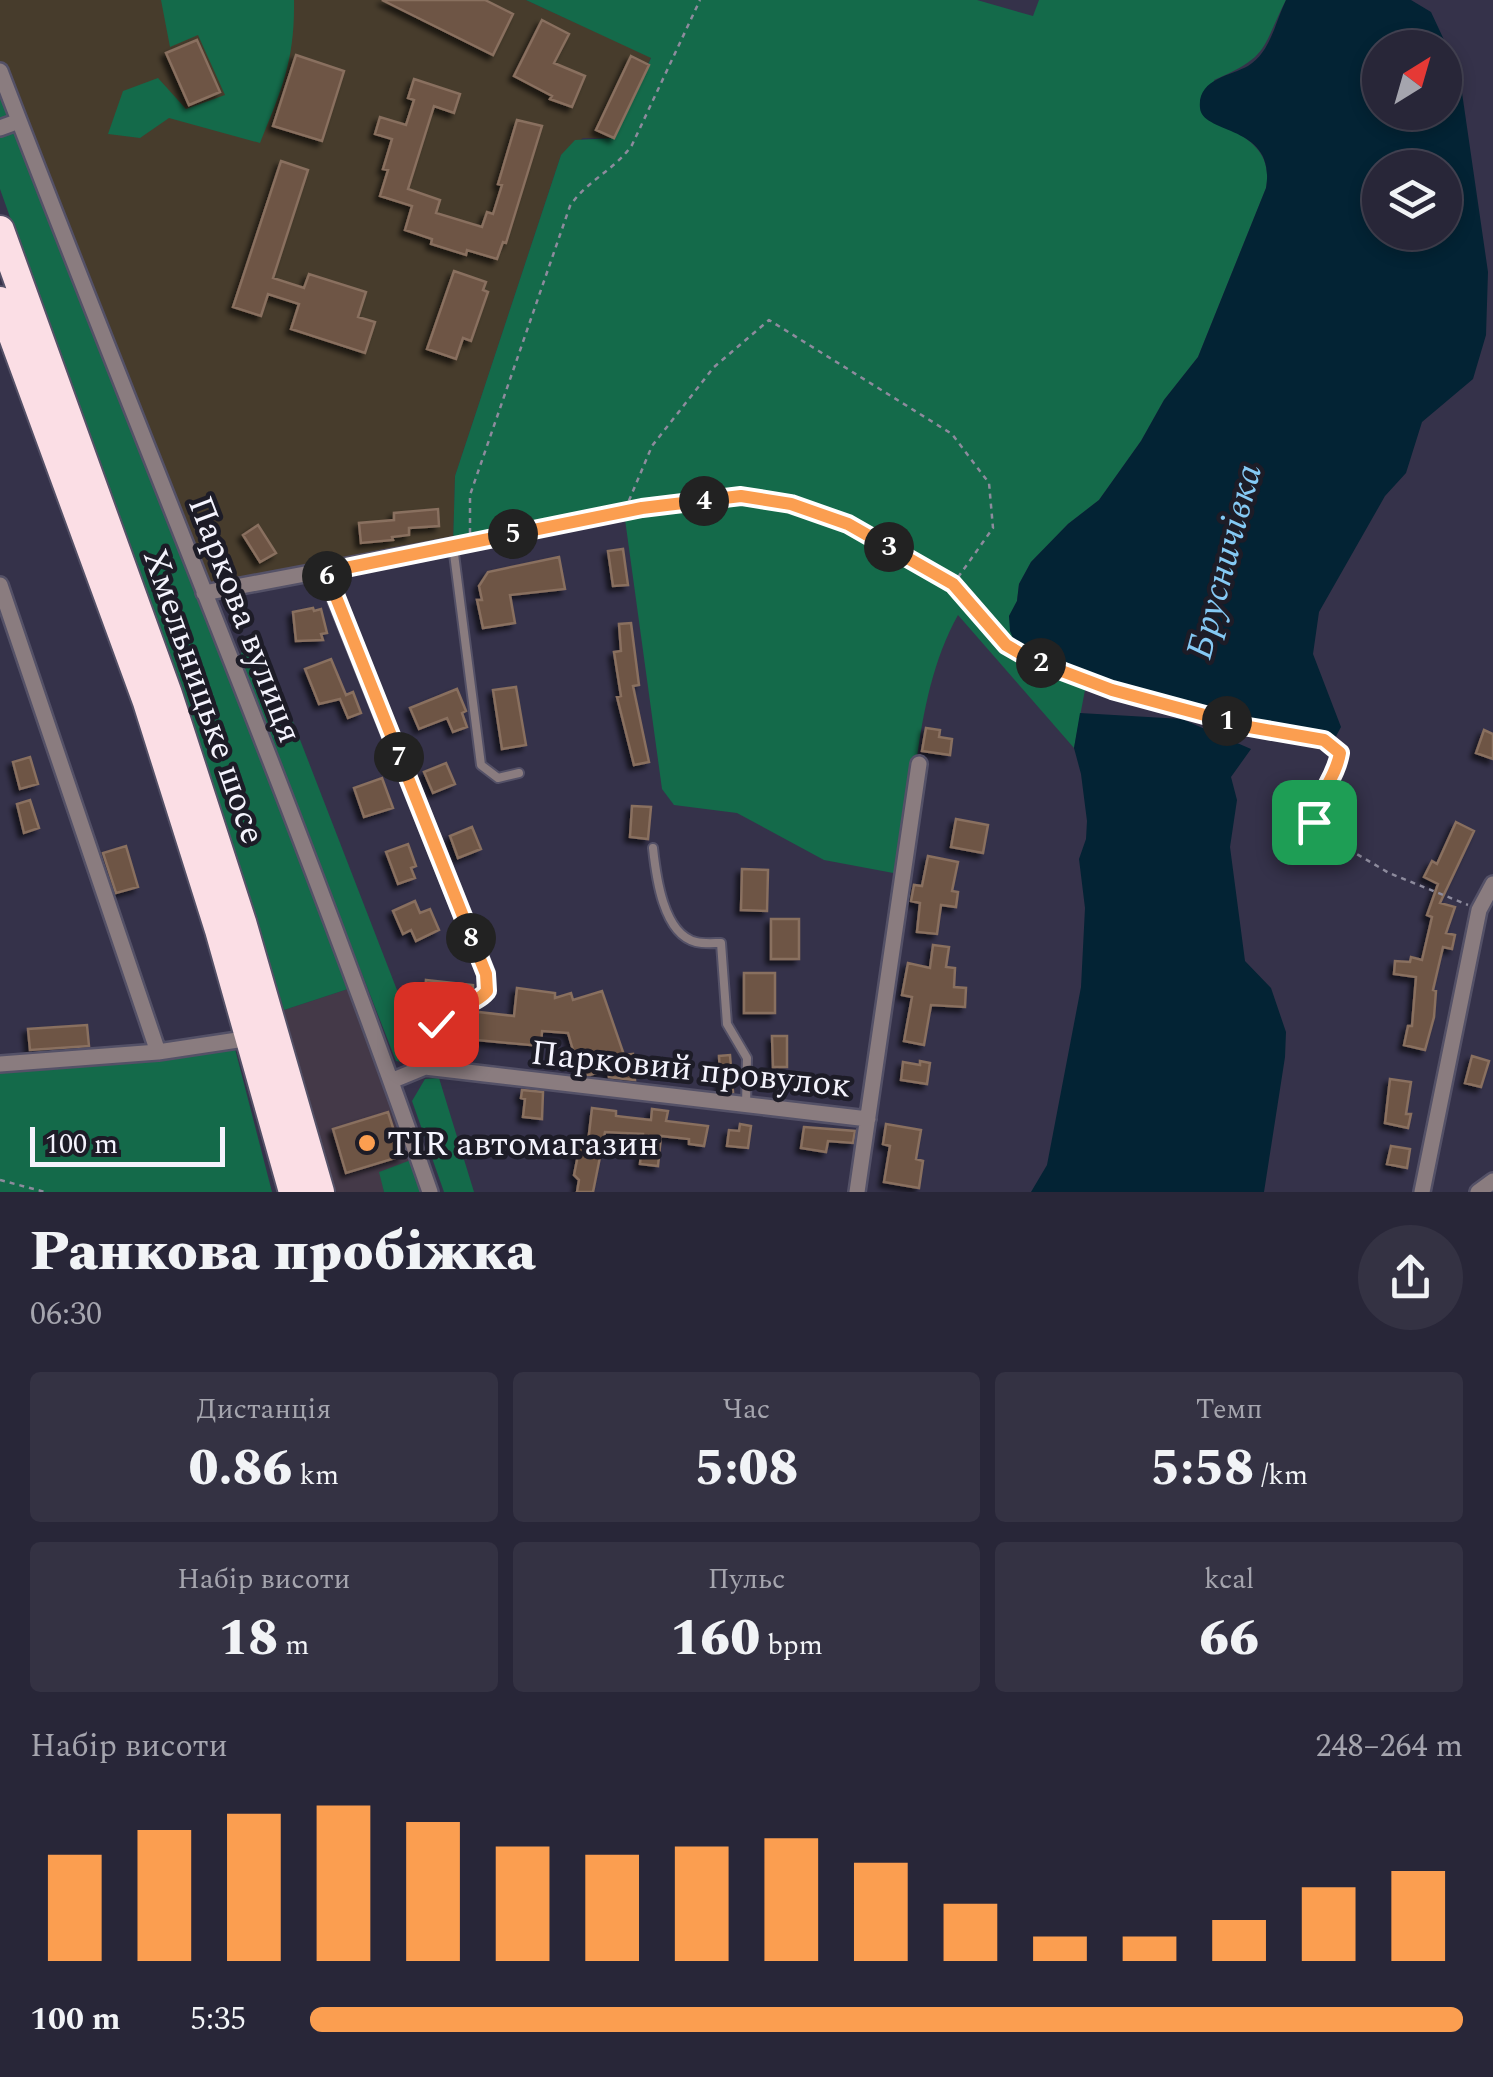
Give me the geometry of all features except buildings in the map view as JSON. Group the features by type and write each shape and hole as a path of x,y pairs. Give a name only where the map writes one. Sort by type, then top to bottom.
{"highway":[{"name":"Хмельницьке шосе","path":"0,230 168,694 242,922 320,1192"},
{"name":"Хмельницьке шосе","path":"0,301 146,702 250,1038 293,1192"}],"street":[{"name":"Паркова вулиця","path":"0,71 204,593 430,1192"},
{"path":"0,128 19,122"},
{"path":"204,593 452,546"},
{"path":"326,572 486,974 487,991 480,1000 440,1016 425,1067"},
{"path":"0,585 158,1052"},
{"path":"857,1192 919,764"},
{"path":"1422,1192 1478,910 1493,884"},
{"path":"0,1064 158,1052 250,1038"},
{"name":"Парковий провулок","path":"391,1081 425,1067 868,1119"},
{"path":"1478,1192 1493,1181"}],"lane":[{"path":"452,546 481,764 498,778 519,772"},
{"path":"653,848 655,871 676,929 693,942 721,943 727,1024 747,1058 746,1106"}],"path":[{"path":"470,543 470,495 570,206 632,145 700,0"},
{"path":"624,512 652,446 714,367 769,320 952,434 988,482 993,528 953,584"},
{"path":"452,546 624,512 741,496 791,504 848,524 953,584 1006,645 1030,659 1112,690 1249,727 1324,740 1340,753 1336,773 1316,800 1314,822 1321,836 1389,873 1478,910"},
{"path":"0,1180 45,1192"}],"shaded area":[{"path":"0,0 526,0 651,57 614,138 583,138 561,155 455,476 453,546 204,593 0,71"},
{"path":"348,989 411,1161 380,1172 384,1192 332,1192 284,1010"}],"green space":[{"path":"161,0 294,0 286,74 260,143 169,118 140,138 108,134 123,91 158,78 186,109 225,95 198,35 170,47"},
{"path":"526,0 977,0 1033,16 1039,0 1286,0 1255,57 1214,80 1228,128 1259,151 1267,177 1266,188 1198,357 1164,400 1141,441 1099,500 1068,524 1031,562 1009,616 1015,643 1026,652 1088,674 1074,748 958,615 933,675 925,708 904,875 824,860 737,813 674,805 662,789 624,512 453,546 455,476 561,155 575,140 614,138 651,58"},
{"path":"0,71 430,1192 384,1192 379,1172 411,1160 348,989 284,1010 153,619 0,189"},
{"path":"261,639 421,1052 415,1064 396,1061 239,659 245,644"},
{"path":"233,1041 272,1192 0,1192 0,1064"},
{"path":"439,1078 474,1192 444,1192 412,1101 425,1079"}],"water":[{"path":"1286,0 1411,0 1431,12 1439,30 1362,30 1362,130 1462,130 1462,93 1488,272 1486,335 1473,379 1422,422 1406,473 1385,496 1319,612 1313,654 1341,727 1335,738 1186,701 1146,696 1026,652 1015,643 1010,631 1009,616 1031,562 1068,524 1099,500 1141,441 1164,400 1198,357 1266,188 1261,152 1238,134 1204,117 1200,98 1209,85 1256,60 1267,45"},
{"path":"1080,713 1182,719 1251,749 1231,777 1237,800 1230,847 1245,961 1271,988 1286,1032 1264,1192 1031,1192 1047,1165 1081,987 1085,908 1079,859 1087,821 1074,748"}],"waterway":[{"name":"Брусничівка","path":"1181,722 1187,697"}],"place":[{"name":"TIR автомагазин","path":"367,1143"}],"route":[{"path":"436,1024 448,1010 480,1000 487,991 486,974 326,572 642,508 741,496 791,504 848,524 953,584 1006,645 1030,659 1112,690 1249,727 1324,740 1340,753 1336,773 1316,800 1314,822"}]}
